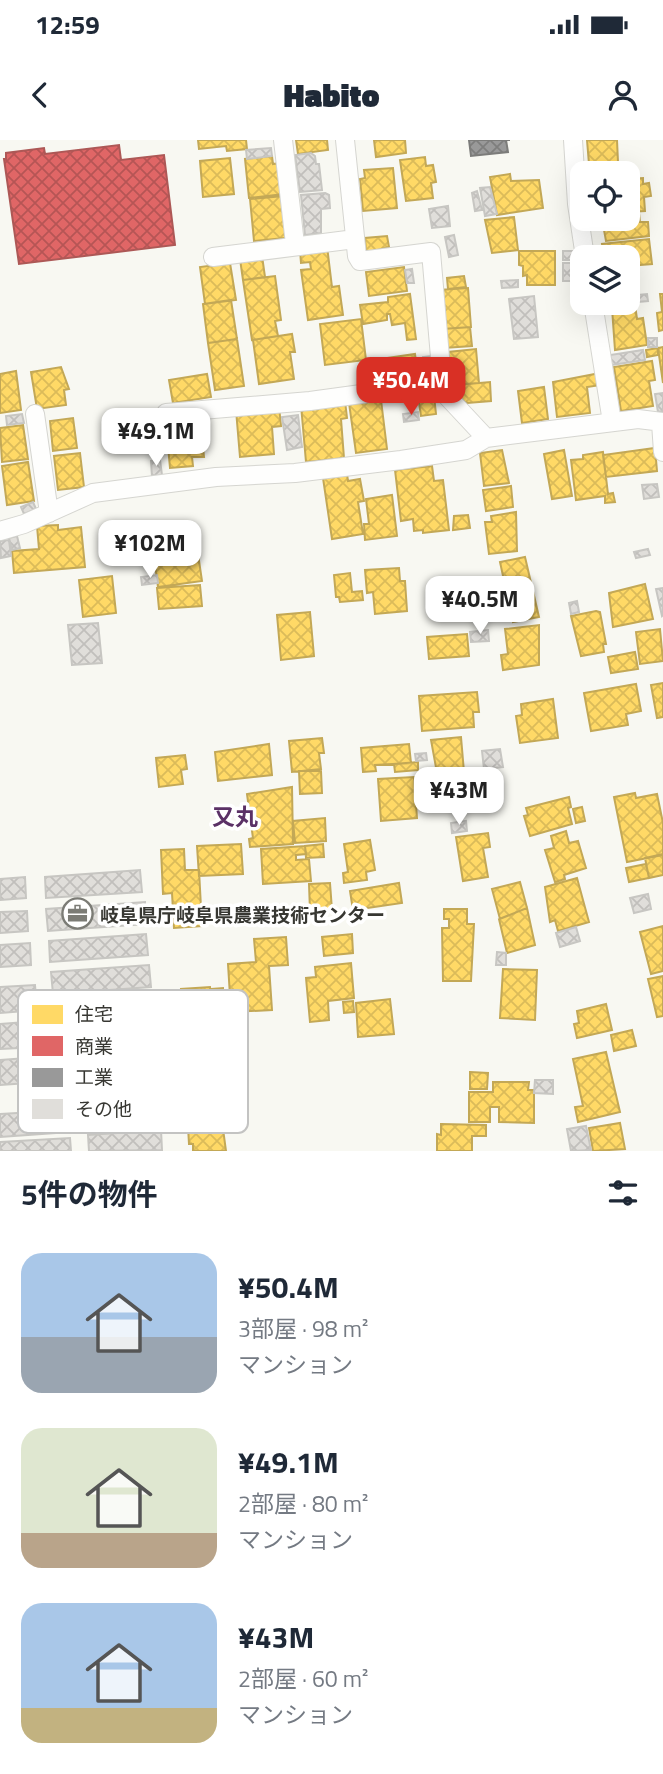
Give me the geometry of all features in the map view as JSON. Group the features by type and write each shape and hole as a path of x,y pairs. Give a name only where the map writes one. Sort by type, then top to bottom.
{"street":[{"path":"283,140 295,244"},
{"path":"345,140 355,239 360,261 431,252 442,383 448,399 486,438"},
{"path":"573,140 577,204 583,245"},
{"path":"213,257 295,244 355,239"},
{"path":"595,315 612,422"},
{"path":"166,413 310,401 442,383"},
{"path":"35,414 49,513"},
{"path":"0,531 93,494 216,477 295,473 401,460 466,450 486,438 612,422 638,419 662,422 663,453"}],"building: 住宅":[{"path":"198,140 246,140 247,149 227,151 226,146 199,149"},
{"path":"296,140 327,140 328,150 298,154"},
{"path":"374,140 405,140 406,153 376,157"},
{"path":"587,140 617,140 618,161 589,161"},
{"path":"272,156 273,164 280,163 284,194 249,198 245,159"},
{"path":"425,157 426,166 433,165 436,182 431,183 433,198 406,201 400,160"},
{"path":"230,158 234,194 203,197 200,161"},
{"path":"393,168 397,208 363,211 360,179 365,178 364,170"},
{"path":"510,174 511,181 539,180 543,208 497,215 490,177"},
{"path":"640,178 643,178 643,184 649,183 651,196 644,197 645,211 640,211"},
{"path":"284,196 285,238 254,241 250,199"},
{"path":"514,217 518,250 492,253 485,220"},
{"path":"640,222 648,222 649,236 606,241 604,231 640,231"},
{"path":"387,236 389,247 366,253 365,238"},
{"path":"649,239 652,264 640,265 640,245 602,244"},
{"path":"327,246 332,287 339,286 343,315 308,320 301,270 311,269 310,262 301,263 300,250"},
{"path":"519,251 555,251 555,285 527,285 527,275 523,276 523,266 519,265"},
{"path":"262,256 265,277 243,280 240,259"},
{"path":"230,263 236,300 205,304 200,267"},
{"path":"404,267 407,291 369,296 366,272"},
{"path":"275,276 281,320 275,321 278,336 252,340 243,280"},
{"path":"464,276 466,287 448,289 447,278"},
{"path":"468,288 471,327 443,329 439,290"},
{"path":"410,294 416,339 407,340 405,323 392,325 390,314 387,314 387,320 363,324 360,305 388,302 388,297"},
{"path":"660,294 663,294 663,330 659,331 657,313 662,312"},
{"path":"231,300 237,339 208,343 203,304"},
{"path":"612,315 636,315 637,319 643,318 647,345 615,350"},
{"path":"361,319 366,360 325,365 320,324"},
{"path":"470,327 472,346 444,348 443,329"},
{"path":"292,334 295,352 290,352 294,379 259,384 253,340"},
{"path":"237,339 244,386 215,390 208,343"},
{"path":"663,347 663,383 658,348"},
{"path":"658,348 658,355 647,357 646,350"},
{"path":"476,349 479,383 451,385 448,352"},
{"path":"415,354 418,377 376,382 373,360"},
{"path":"652,361 655,380 649,381 653,406 621,411 614,367"},
{"path":"61,367 69,389 64,390 66,405 37,409 31,372"},
{"path":"16,371 21,410 0,413 0,374"},
{"path":"600,373 601,385 587,387 590,413 557,417 553,382"},
{"path":"207,374 211,397 173,403 169,380"},
{"path":"490,382 491,401 467,403 458,398 457,385"},
{"path":"433,387 436,414 421,416 417,389"},
{"path":"544,387 548,419 522,423 518,391"},
{"path":"381,400 387,449 356,453 349,403"},
{"path":"345,401 347,418 341,419 344,458 306,462 301,405"},
{"path":"279,406 281,426 272,427 274,454 240,457 236,410"},
{"path":"73,418 77,448 53,451 50,421"},
{"path":"195,421 196,428 201,427 204,457 192,457 193,466 170,468 166,424"},
{"path":"23,425 28,459 2,462 0,428"},
{"path":"655,448 657,471 606,477 603,455"},
{"path":"502,450 509,483 484,486 480,453"},
{"path":"564,450 572,496 552,499 544,454"},
{"path":"603,452 608,494 613,493 615,502 605,503 605,496 576,500 571,460"},
{"path":"80,453 84,487 58,490 54,456"},
{"path":"28,462 34,501 7,505 2,466"},
{"path":"432,466 434,481 443,480 449,530 423,533 423,530 414,531 413,519 401,521 395,470"},
{"path":"347,474 348,481 360,479 364,501 358,502 363,534 332,539 323,478"},
{"path":"511,486 513,507 486,511 483,490"},
{"path":"392,495 397,536 365,540 364,524 369,524 366,499"},
{"path":"516,512 517,551 489,554 485,522 492,522 491,516"},
{"path":"468,515 470,528 453,530 454,516"},
{"path":"58,525 58,530 81,527 85,567 14,573 12,551 39,549 37,526"},
{"path":"198,554 202,581 158,587 155,564 163,563 162,558"},
{"path":"525,557 539,617 513,622 500,562"},
{"path":"399,568 400,581 405,581 407,611 375,614 373,592 367,593 365,570"},
{"path":"350,573 352,592 362,591 363,600 340,602 339,597 336,597 334,575"},
{"path":"112,576 116,613 83,617 79,580"},
{"path":"645,584 653,619 613,627 609,593"},
{"path":"200,585 202,606 159,609 157,588"},
{"path":"310,612 314,656 281,660 277,615"},
{"path":"600,612 606,644 603,644 604,652 581,656 571,616"},
{"path":"539,625 539,665 503,670 501,655 508,654 505,629"},
{"path":"660,629 663,661 640,664 636,632"},
{"path":"467,634 469,656 429,659 427,637"},
{"path":"635,652 638,669 611,673 608,657"},
{"path":"663,683 663,717 657,718 651,685"},
{"path":"636,684 641,711 626,714 628,725 591,731 584,693"},
{"path":"477,692 479,712 473,712 474,727 422,731 419,696"},
{"path":"553,699 558,738 520,743 516,716 522,715 521,704"},
{"path":"461,737 464,772 437,773 431,740"},
{"path":"322,738 324,753 319,753 321,769 292,772 289,741"},
{"path":"269,744 272,775 218,781 215,752"},
{"path":"409,744 411,763 375,765 376,771 363,772 361,748"},
{"path":"185,755 187,769 181,770 183,784 159,787 156,758"},
{"path":"418,762 418,770 395,772 394,764"},
{"path":"299,771 321,771 322,793 300,794"},
{"path":"414,777 417,818 381,821 378,779"},
{"path":"292,787 293,844 250,847 249,839 253,838 247,794"},
{"path":"635,793 636,798 657,794 663,823 663,855 627,862 614,797"},
{"path":"569,797 571,807 568,808 572,824 530,836 524,816 528,815 526,808"},
{"path":"582,807 585,821 576,823 573,809"},
{"path":"325,818 326,841 295,843 293,821"},
{"path":"566,831 569,843 578,841 586,868 564,875 565,879 555,882 545,850 554,848 551,836"},
{"path":"488,833 490,847 483,848 488,877 463,881 456,837"},
{"path":"370,840 375,870 366,872 367,880 344,883 343,873 348,872 344,844"},
{"path":"241,844 243,874 199,876 197,846"},
{"path":"323,844 324,857 306,858 305,846"},
{"path":"305,846 306,854 296,855 296,860 309,859 311,881 263,884 261,849"},
{"path":"184,849 185,870 199,870 202,926 174,928 172,893 163,894 161,850"},
{"path":"663,854 663,875 649,878 645,858"},
{"path":"646,864 649,878 629,882 626,868"},
{"path":"577,878 589,922 558,931 555,920 550,922 545,887"},
{"path":"520,882 527,908 500,919 492,889"},
{"path":"330,883 332,910 310,911 309,884"},
{"path":"399,883 402,903 353,910 350,891"},
{"path":"527,908 535,945 507,953 499,919"},
{"path":"444,909 467,909 467,924 474,924 471,981 443,981 442,928 449,928 449,919 444,919"},
{"path":"663,926 663,971 651,974 640,932"},
{"path":"352,934 353,953 324,956 322,937"},
{"path":"286,937 288,965 269,966 272,1010 248,1011 248,990 230,990 228,964 256,962 254,939"},
{"path":"351,963 354,998 328,1001 329,1020 310,1022 306,978 316,977 315,967"},
{"path":"503,969 537,970 535,1020 500,1018"},
{"path":"663,976 663,1016 657,1017 648,979"},
{"path":"210,987 210,990 181,990"},
{"path":"390,999 394,1034 358,1037 356,1003"},
{"path":"353,1001 354,1012 344,1013 343,1002"},
{"path":"606,1004 612,1030 577,1038 574,1024 579,1023 577,1011"},
{"path":"632,1030 636,1046 614,1051 611,1035"},
{"path":"606,1052 620,1112 578,1122 575,1107 583,1106 573,1059"},
{"path":"470,1072 488,1073 487,1089 470,1089"},
{"path":"493,1082 529,1082 528,1090 534,1090 534,1123 499,1122 499,1107 490,1107 490,1122 469,1122 469,1092 493,1092"},
{"path":"620,1123 625,1149 593,1151 589,1128"},
{"path":"441,1124 486,1125 486,1136 472,1136 472,1151 437,1151 437,1134 441,1135"},
{"path":"188,1133 224,1133 226,1151 193,1151 193,1144 189,1144"}],"building: 商業":[{"path":"119,145 121,160 164,155 175,245 19,264 4,159 6,153 44,148 45,154"}],"building: 工業":[{"path":"469,140 506,140 508,152 471,156"}],"building: その他":[{"path":"271,148 272,156 247,159 246,150"},
{"path":"311,153 315,156 316,164 319,164 322,190 300,192 295,155"},
{"path":"490,187 497,214 485,216 480,188"},
{"path":"477,191 482,210 475,211 472,193"},
{"path":"301,195 329,195 330,208 321,209 321,233 305,235"},
{"path":"448,206 450,226 432,228 429,209"},
{"path":"454,235 458,255 449,257 445,237"},
{"path":"563,251 570,251 570,260 563,260"},
{"path":"563,263 570,263 570,281 563,281"},
{"path":"412,269 414,283 407,283 405,270"},
{"path":"518,280 518,287 502,288 501,281"},
{"path":"647,294 648,301 640,302 640,295"},
{"path":"534,296 538,337 514,339 509,299"},
{"path":"648,338 657,338 657,347 648,347"},
{"path":"643,350 645,360 611,365 610,355"},
{"path":"431,356 433,372 425,373 423,357"},
{"path":"663,393 663,411 658,412 655,394"},
{"path":"418,412 419,420 404,422 403,414"},
{"path":"22,414 24,423 7,425 6,416"},
{"path":"298,415 302,447 287,450 282,417"},
{"path":"160,460 162,475 152,477 151,461"},
{"path":"657,484 659,497 644,499 642,485"},
{"path":"33,502 36,509 24,514 21,507"},
{"path":"17,536 20,548 12,550 9,538"},
{"path":"9,540 11,556 1,558 0,541"},
{"path":"648,549 650,555 636,558 634,552"},
{"path":"157,575 158,583 142,585 141,577"},
{"path":"455,583 457,604 438,606 436,585"},
{"path":"663,588 663,615 662,616 656,589"},
{"path":"577,601 579,612 571,614 569,603"},
{"path":"98,623 102,663 72,665 68,625"},
{"path":"488,630 489,641 471,642 470,632"},
{"path":"500,749 503,767 484,769 482,751"},
{"path":"426,753 427,760 416,761 415,754"},
{"path":"466,821 467,831 452,833 451,823"},
{"path":"140,870 142,892 46,898 45,877"},
{"path":"25,877 26,898 0,900 0,879"},
{"path":"648,894 651,909 634,913 630,898"},
{"path":"145,902 146,924 48,931 46,909"},
{"path":"27,911 28,931 0,933 0,912"},
{"path":"576,927 580,941 560,947 556,933"},
{"path":"146,934 148,955 50,962 49,941"},
{"path":"30,943 31,965 0,967 0,945"},
{"path":"497,952 506,953 506,965 496,965"},
{"path":"149,965 151,987 53,990 51,972"},
{"path":"35,985 35,990 18,990 18,1012 0,1013 0,987"},
{"path":"18,1023 18,1048 0,1049 0,1024"},
{"path":"18,1059 18,1084 0,1085 0,1060"},
{"path":"535,1080 553,1080 553,1094 534,1093"},
{"path":"18,1113 18,1133 55,1133 0,1137 0,1114"},
{"path":"586,1126 591,1150 571,1151 567,1129"},
{"path":"161,1133 162,1150 89,1151 88,1135"},
{"path":"70,1138 71,1151 0,1151 0,1142"}],"place":[{"name":"岐阜県庁岐阜県農業技術センター","path":"77,914"}],"district":[{"name":"又丸","path":"235,816"}]}
